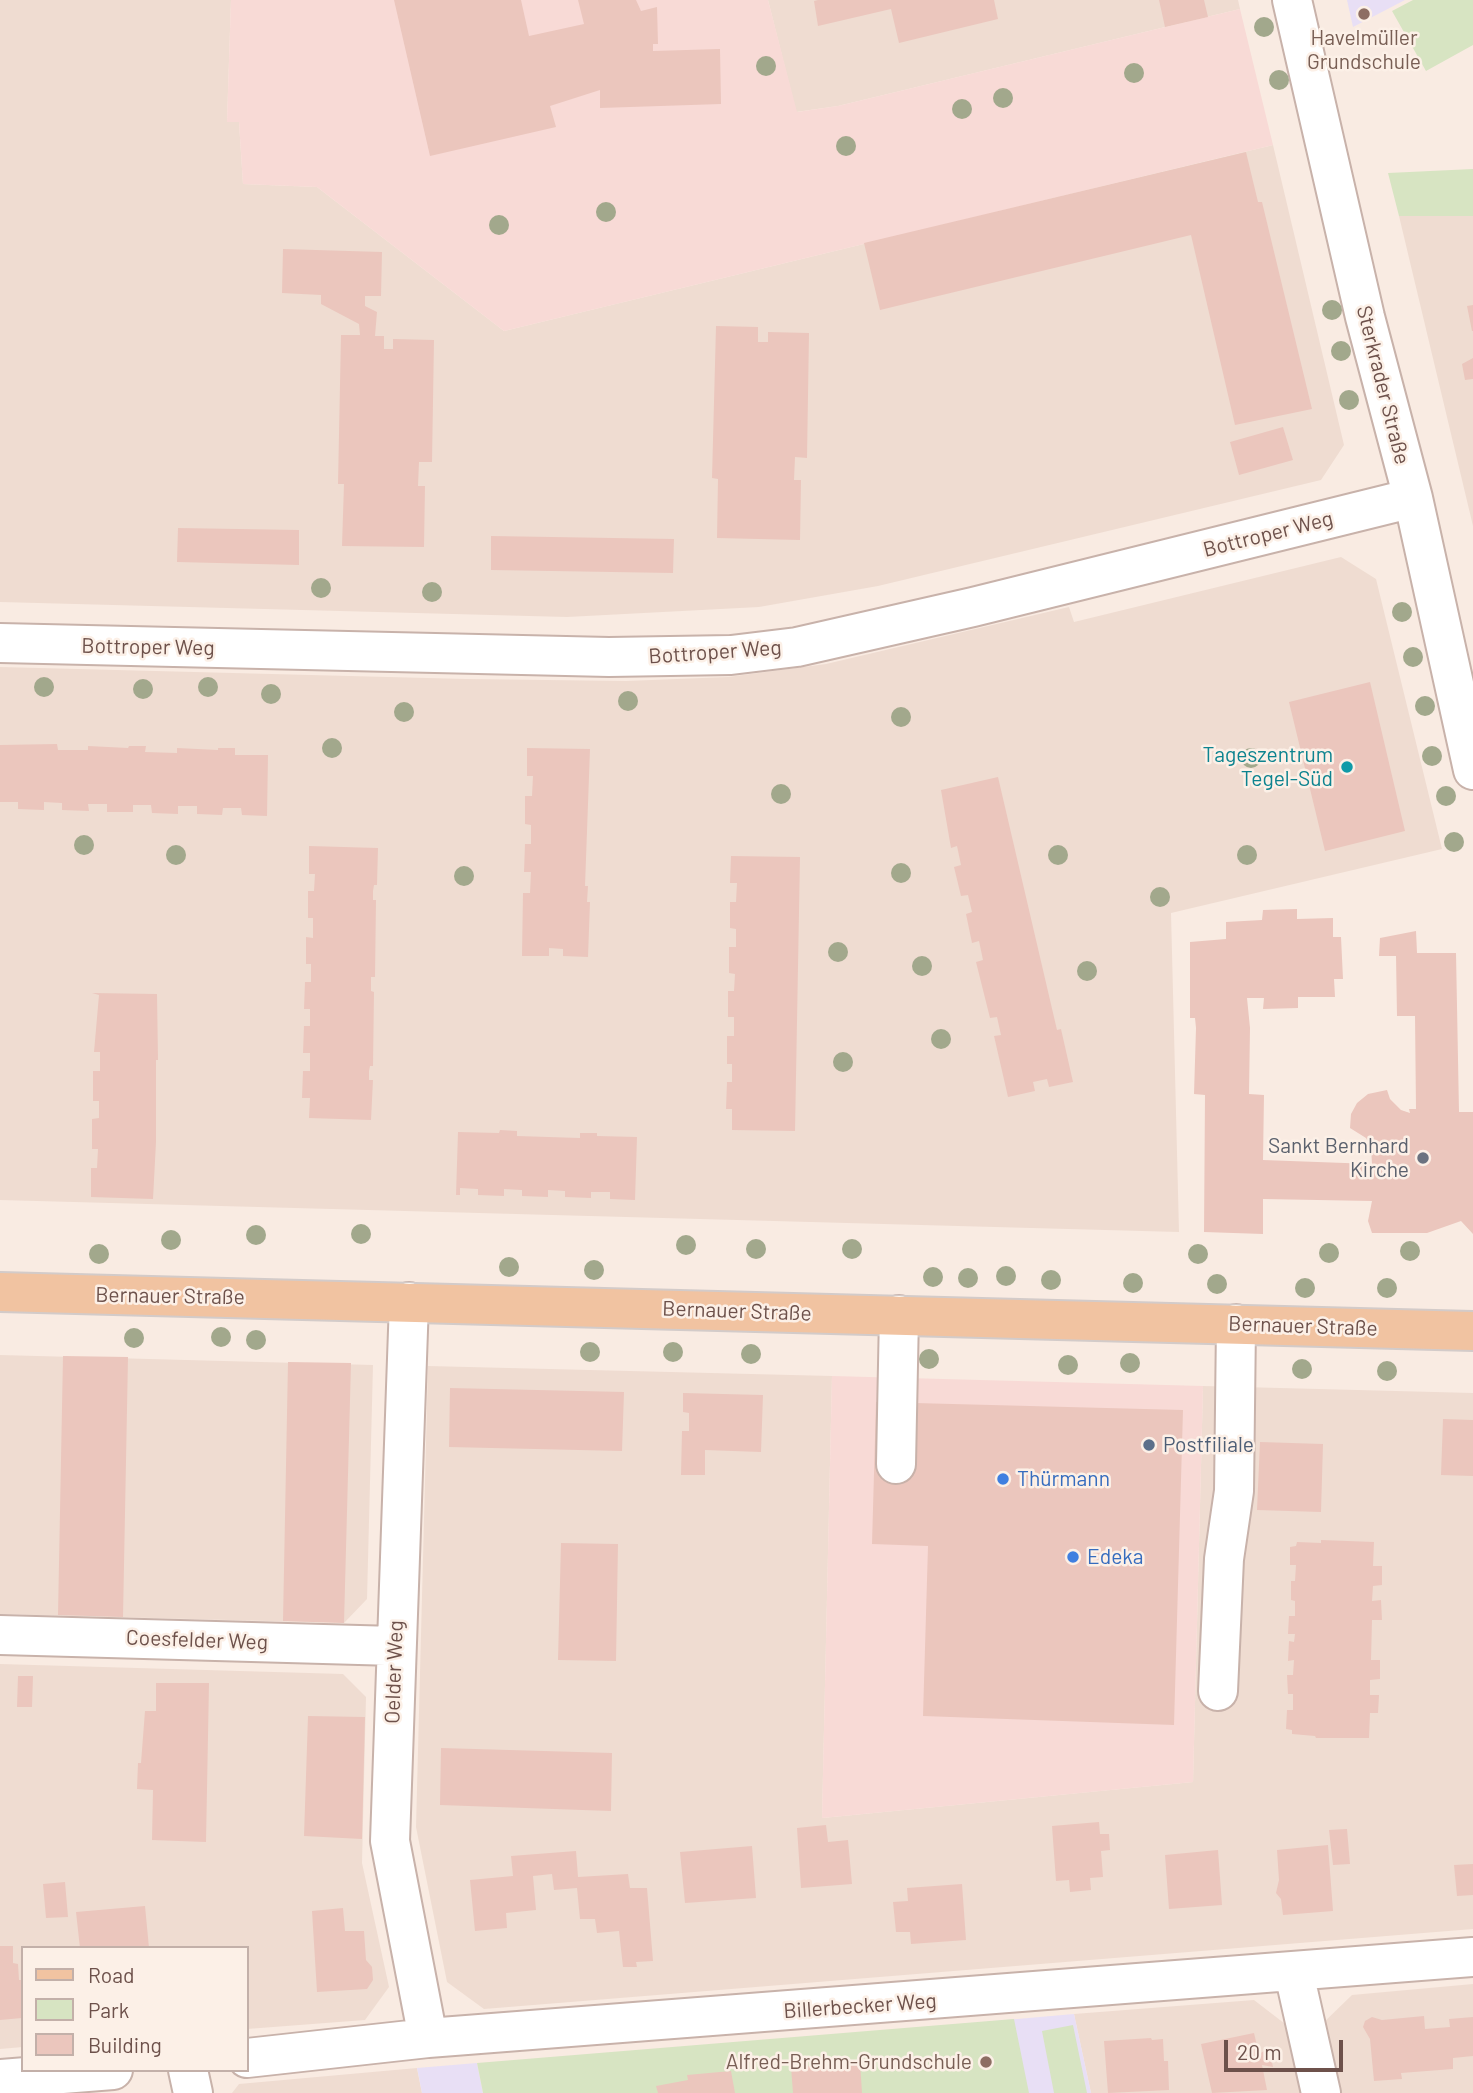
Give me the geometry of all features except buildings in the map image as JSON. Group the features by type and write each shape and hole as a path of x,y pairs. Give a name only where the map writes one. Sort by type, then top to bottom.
{"main road":[{"name":"Bernauer Straße","path":"0,1292 1473,1331"}],"street":[{"name":"Sterkrader Straße","path":"1292,0 1365,317 1413,498 1473,770"},
{"name":"Bottroper Weg","path":"0,643 609,657 731,655 797,647 973,607 1413,498"},
{"name":"Oelder Weg","path":"410,1302 395,1646 390,1841 428,2038"},
{"path":"896,1464 899,1315"},
{"path":"1218,1691 1224,1559 1234,1490 1236,1324"},
{"name":"Coesfelder Weg","path":"0,1635 395,1646"},
{"name":"Billerbecker Weg","path":"248,2058 428,2038 1294,1973 1473,1957"},
{"path":"1294,1973 1321,2093"},
{"path":"0,2079 88,2072"},
{"path":"188,2072 193,2093"}],"shaded area":[{"path":"0,0 231,0 227,122 239,122 243,184 317,187 504,331 1273,145 1344,445 1321,480 878,586 759,607 567,617 0,602"},
{"path":"231,0 768,0 797,112 838,106 1240,9 1273,145 504,331 317,187 243,184 239,122 227,122"},
{"path":"768,0 1238,0 1240,9 838,106 796,112"},
{"name":"Havelmüller Grundschule","path":"1347,0 1405,0 1353,27"},
{"path":"1399,216 1473,216 1473,526"},
{"path":"1341,557 1376,579 1442,849 1171,913 1179,1232 0,1200 0,667 466,679 626,681 728,677 826,664 1069,607 1074,622"},
{"path":"0,1355 373,1365 367,1599 344,1623 0,1614"},
{"path":"428,1366 832,1376 822,1818 1193,1782 1203,1386 1473,1393 1473,1929 484,2009 447,1982 416,1827"},
{"path":"832,1376 1203,1386 1193,1782 822,1818"},
{"path":"0,1664 343,1674 366,1697 362,1863 389,1987 365,2020 248,2029 248,1946 21,1946 21,2047 0,2049"},
{"path":"1473,1984 1473,2093 1335,2093 1320,2026 1352,1995"},
{"path":"1254,2000 1289,2027 1304,2093 1091,2093 1074,2014"},
{"name":"Alfred-Brehm-Grundschule","path":"1074,2014 1091,2093 895,2093 881,2031"},
{"path":"477,2063 483,2093 422,2093 417,2068"},
{"path":"417,2068 422,2093 232,2093 239,2084"}],"green space":[{"path":"1413,0 1473,0 1473,45 1426,71 1392,11"},
{"path":"1473,169 1473,216 1399,216 1388,173"},
{"path":"1014,2019 1029,2093 483,2093 477,2063"},
{"path":"1073,2025 1087,2093 1054,2093 1042,2031"}],"place":[{"name":"Havelmüller Grundschule","path":"1364,14"},
{"name":"Tageszentrum Tegel-Süd","path":"1347,767"},
{"name":"Sankt Bernhard Kirche","path":"1423,1158"},
{"name":"Postfiliale","path":"1149,1445"},
{"name":"Thürmann","path":"1003,1479"},
{"name":"Edeka","path":"1073,1557"},
{"name":"Alfred-Brehm-Grundschule","path":"986,2062"}]}
